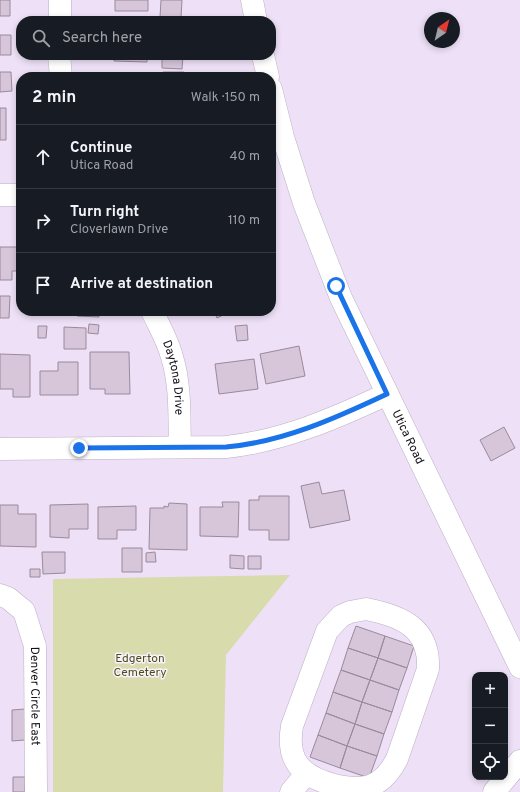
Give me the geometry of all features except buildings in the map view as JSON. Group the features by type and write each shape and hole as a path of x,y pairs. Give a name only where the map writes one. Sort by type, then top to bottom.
{"street":[{"path":"60,0 60,16"},
{"path":"252,0 255,16"},
{"path":"59,60 61,72"},
{"path":"264,60 267,72"},
{"name":"Utica Road","path":"276,106 295,173 321,248 341,298 520,667"},
{"path":"0,195 16,195"},
{"name":"Daytona Drive","path":"154,316 172,356 177,380 180,406 180,447"},
{"path":"0,449 226,447 276,439 349,412 387,394"},
{"name":"Denver Circle East","path":"9,600 24,611 35,646 36,792"},
{"path":"358,610 376,611 409,624 417,631 426,646 428,652 428,669 397,759 391,770 383,779 373,786 360,789 346,788 321,781 306,774 298,766 294,757 290,736 327,630 341,616 358,610"},
{"path":"494,792 520,761"},
{"path":"291,792 306,774"}],"green space":[{"name":"Edgerton Cemetery","path":"290,575 226,655 223,792 53,792 53,579"}],"route":[{"path":"79,448 226,447 248,445 276,439 320,424 387,394 336,286"}]}
